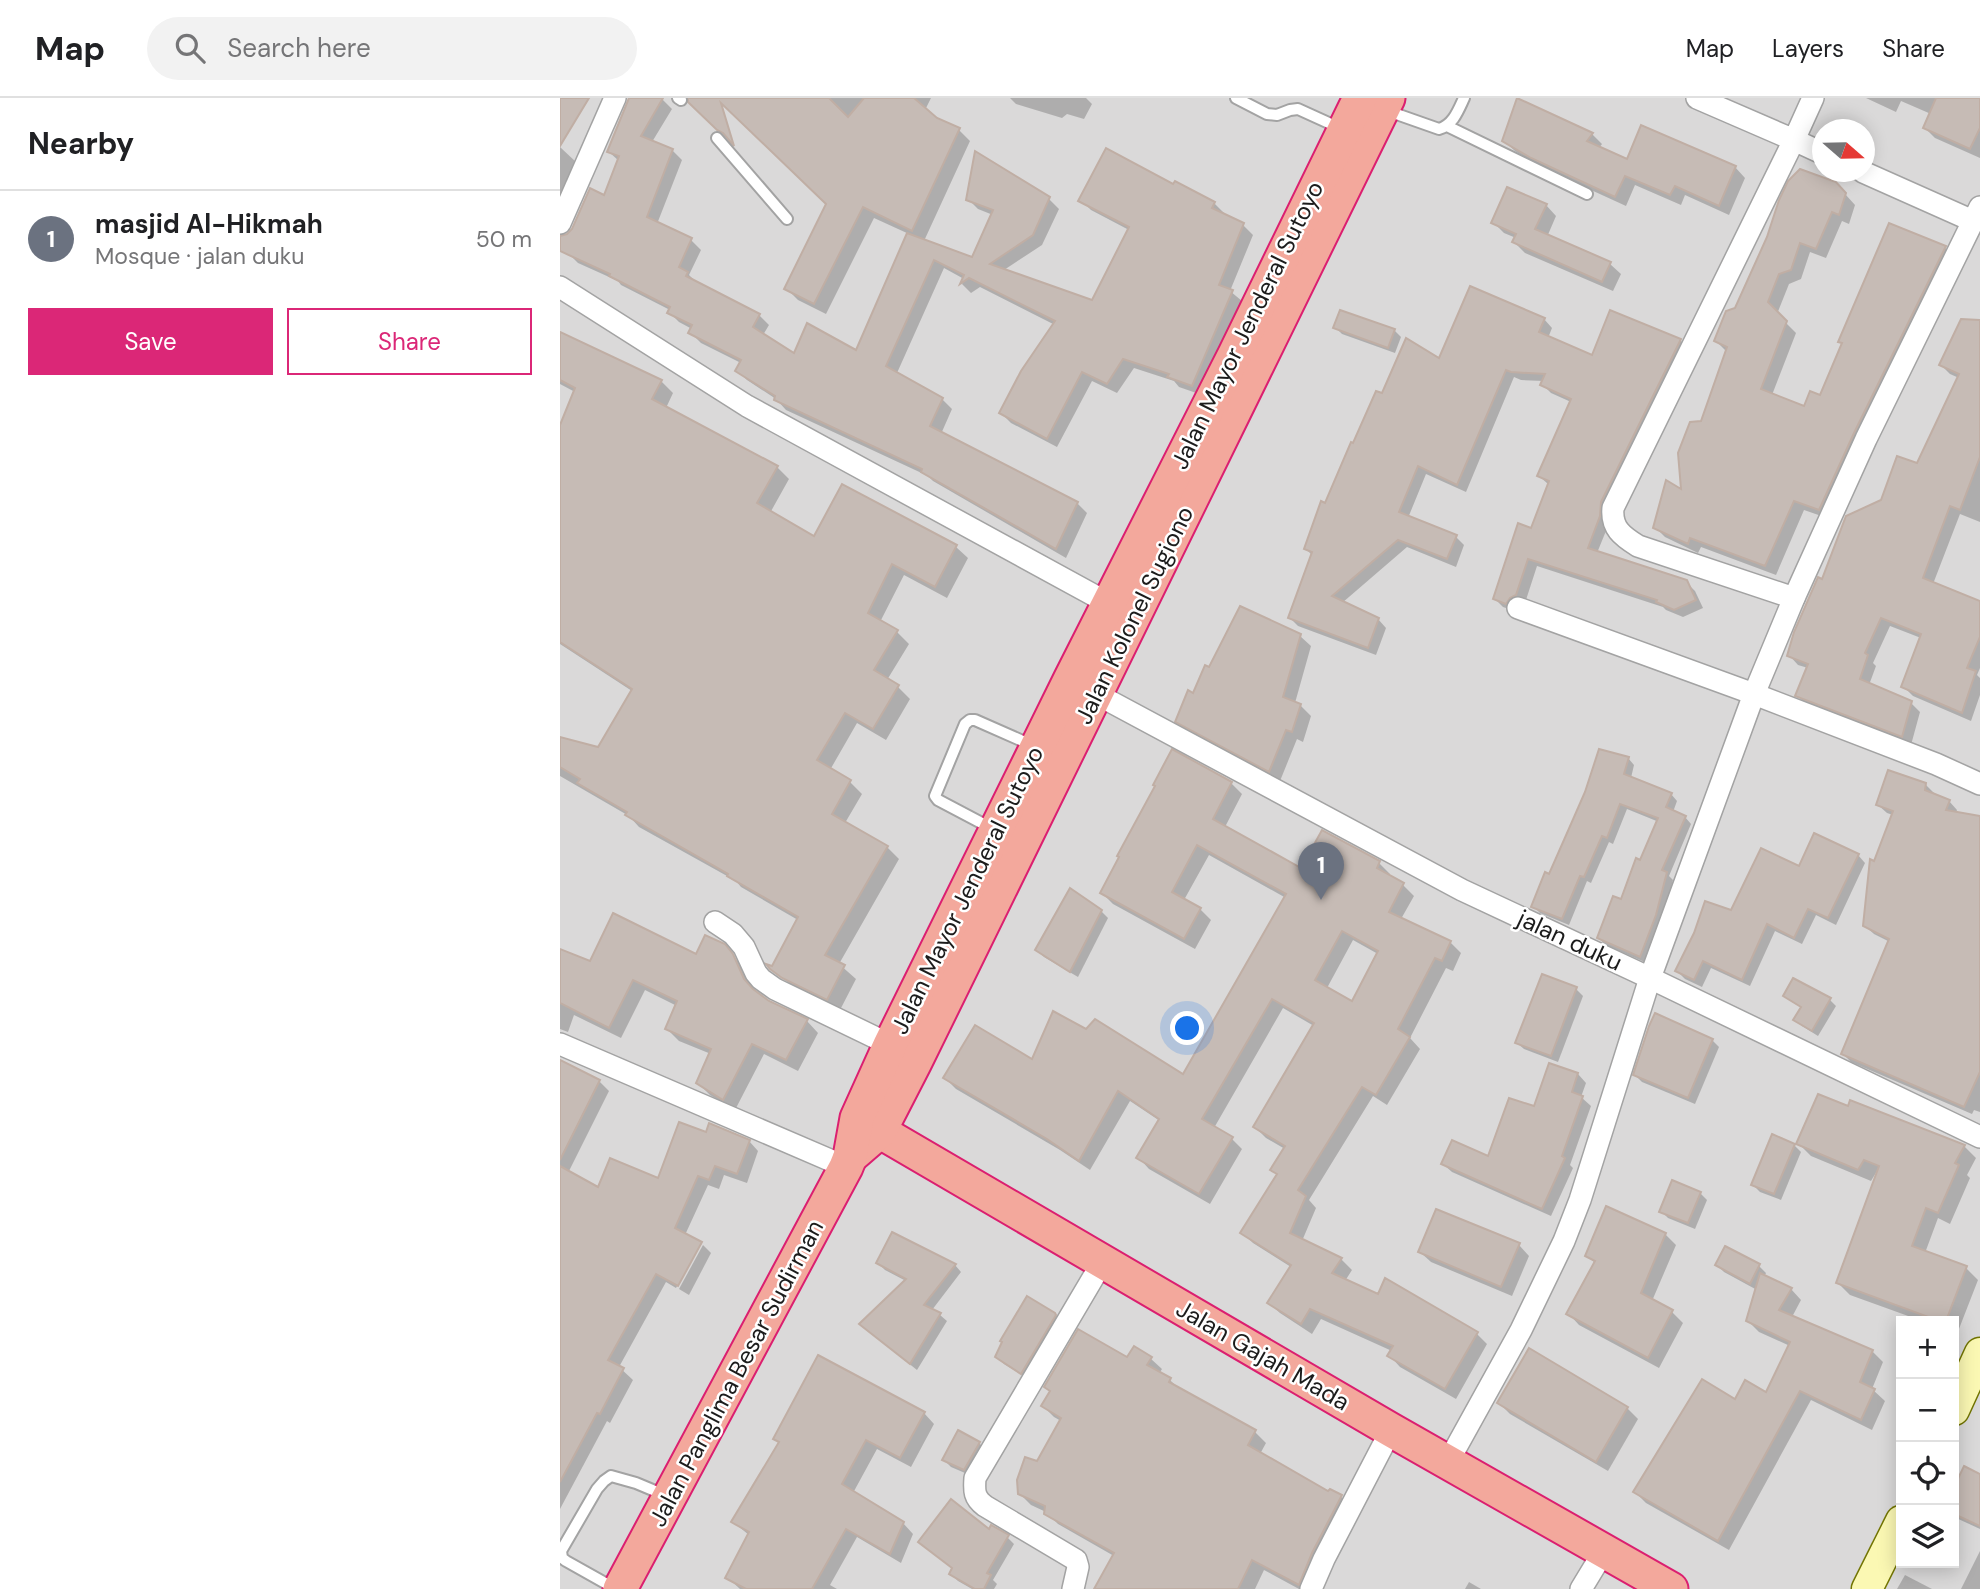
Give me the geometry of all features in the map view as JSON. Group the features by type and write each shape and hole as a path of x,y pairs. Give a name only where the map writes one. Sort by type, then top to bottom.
{"highway":[{"name":"Jalan Mayor Jenderal Sutoyo","path":"868,1125 904,1051 996,830 1037,747 1083,687 1121,610 1234,354 1344,130 1377,102"},
{"name":"Jalan Kolonel Sugiono","path":"1121,610 1377,102"},
{"name":"Jalan Kolonel Sugiono","path":"904,1051 1083,687"},
{"name":"Jalan Gajah Mada","path":"868,1125 1391,1430 1671,1589"},
{"name":"Jalan Panglima Besar Sudirman","path":"618,1589 670,1497 868,1125"}],"main road":[{"path":"1959,1399 1980,1353"},
{"path":"1867,1589 1896,1531"}],"street":[{"path":"560,223 615,98"},
{"path":"1697,98 1812,148"},
{"path":"1794,598 1638,546 1616,528 1612,518 1614,508 1813,98"},
{"path":"1448,1462 1521,1331 1564,1241 1580,1200 1650,978 1754,694 1866,439 1976,214 1875,176"},
{"path":"560,287 747,406 1121,610"},
{"path":"1518,607 1754,694 1936,764 1980,784"},
{"name":"jalan duku","path":"1083,687 1462,890 1980,1137"},
{"path":"715,922 733,934 744,947 756,973 775,989 904,1051"},
{"path":"560,1044 848,1162"},
{"path":"1073,1589 1079,1567 1076,1560 977,1500 975,1478 1103,1261"},
{"path":"1311,1589 1391,1430"},
{"path":"1581,1589 1604,1551"}],"lane":[{"path":"1236,98 1272,115 1298,109 1344,130"},
{"path":"1377,102 1439,129 1452,121 1464,98"},
{"path":"1447,126 1587,194"},
{"path":"717,138 787,219"},
{"path":"996,830 935,796 965,724 975,720 1037,747"},
{"path":"618,1589 566,1561 561,1556 561,1551 597,1489 611,1476 670,1497"}],"shaded area":[{"path":"560,98 1980,98 1980,1589 560,1589"}],"building":[{"path":"560,98 589,98 560,146"},
{"path":"629,98 663,98 641,136 673,149 647,217 692,238 679,267 688,272 686,276 760,314 753,327 794,353 807,323 856,350 907,233 972,257 993,210 966,200 975,151 1050,197 1033,235 990,264 1092,300 1129,227 1078,201 1106,148 1173,184 1175,181 1215,202 1212,208 1244,223 1219,285 1233,290 1192,386 1167,377 1169,374 1123,359 1107,384 1082,372 1047,439 999,413 1021,371 1055,321 969,278 960,284 964,275 934,260 886,366 943,398 930,426 1078,502 1056,549 921,472 922,469 774,400 775,396 735,371 741,360 688,333 692,325 667,313 670,307 609,276 610,274 560,251 560,236 572,229 590,188 604,195 619,156 607,152"},
{"path":"688,98 829,98 848,117 864,98 914,98 937,118 960,128 912,231 863,207 814,304 784,289 826,204 721,103 734,146 688,102"},
{"path":"1517,98 1593,133 1587,141 1627,159 1641,125 1736,166 1719,206 1675,186 1670,195 1625,176 1615,197 1531,158 1502,141"},
{"path":"1936,98 1980,98 1980,128 1970,149 1923,128"},
{"path":"1800,169 1812,173 1812,182 1836,182 1846,193 1839,215 1832,212 1816,249 1800,243 1791,270 1779,274 1768,302 1787,321 1761,389 1804,406 1810,391 1820,395 1842,343 1838,342 1889,223 1946,246 1819,510 1794,501 1765,566 1690,538 1688,544 1653,528 1666,480 1681,489 1678,453 1690,422 1701,421 1727,347 1714,341 1726,311 1735,308 1767,237 1788,181"},
{"path":"1507,187 1547,204 1535,229 1611,262 1602,282 1512,242 1516,234 1491,223"},
{"path":"1470,286 1545,318 1539,332 1592,355 1610,310 1681,339 1601,502 1600,516 1588,548 1687,580 1696,600 1674,610 1656,602 1657,600 1528,559 1516,595 1506,604 1493,599 1518,523 1531,528 1549,481 1537,476 1571,399 1540,385 1545,374 1506,370 1457,485 1418,466 1399,512 1457,535 1447,559 1398,540 1332,596 1379,618 1368,648 1288,618 1312,552 1304,549 1321,501 1325,503 1376,391 1382,393 1406,338 1439,358"},
{"path":"1340,310 1395,329 1388,348 1333,328"},
{"path":"1961,319 1980,320 1980,457 1960,510 1950,506 1923,578 1980,601 1980,637 1967,668 1976,671 1962,713 1901,687 1921,634 1881,618 1865,653 1868,655 1860,679 1912,701 1902,737 1795,696 1808,664 1787,656 1794,632 1818,577 1822,579 1846,516 1881,500 1897,456 1917,463 1959,374 1939,365"},
{"path":"560,332 662,380 652,399 778,466 757,503 814,536 842,484 957,545 935,587 892,564 868,613 898,630 874,670 899,685 873,729 845,713 817,760 851,780 832,814 888,846 825,955 845,965 827,1000 782,978 766,964 772,966 798,917 625,815 627,812 577,783 580,779 560,767 560,737 598,747 632,689 560,642 560,425 575,388 560,380"},
{"path":"1240,606 1301,634 1283,697 1301,704 1292,732 1286,730 1269,772 1175,722 1188,690 1193,693 1205,665 1209,667"},
{"path":"1172,749 1232,782 1213,819 1301,868 1322,830 1380,861 1377,868 1404,883 1389,912 1451,941 1442,961 1435,958 1398,1029 1410,1037 1376,1095 1362,1087 1298,1190 1306,1196 1290,1233 1342,1258 1332,1273 1378,1294 1385,1278 1478,1332 1445,1389 1387,1356 1393,1346 1310,1309 1301,1324 1267,1303 1291,1265 1240,1233 1277,1174 1270,1170 1285,1146 1253,1127 1314,1023 1272,999 1202,1119 1233,1137 1199,1194 1136,1158 1159,1119 1118,1091 1079,1161 1047,1139 943,1078 975,1025 1032,1059 1053,1011 1086,1029 1095,1019 1183,1074 1286,894 1197,845 1172,892 1201,908 1184,939 1100,893 1155,786 1153,785","holes":["1342,931 1378,951 1352,1001 1315,980"]},
{"path":"1599,749 1629,757 1624,774 1672,793 1666,807 1686,816 1662,870 1667,872 1656,915 1640,957 1597,938 1613,896 1621,899 1636,858 1640,860 1658,818 1620,804 1607,838 1602,836 1584,877 1580,876 1562,919 1531,907 1545,872 1549,874 1585,792"},
{"path":"1888,770 1926,783 1925,790 1950,800 1946,810 1980,816 1980,1072 1964,1107 1841,1054 1889,939 1863,926 1870,859 1874,861 1893,811 1876,805"},
{"path":"1814,833 1859,854 1828,918 1808,909 1794,938 1767,924 1742,980 1703,961 1694,980 1675,971 1694,933 1705,901 1731,910 1761,848 1799,866"},
{"path":"1070,888 1102,910 1070,972 1035,950"},
{"path":"613,913 696,954 705,935 725,944 733,954 744,979 753,989 769,1001 808,1019 786,1060 752,1044 723,1100 696,1083 711,1049 665,1029 677,1001 633,980 609,1028 560,1003 560,949 590,961"},
{"path":"1542,974 1577,987 1551,1056 1515,1043"},
{"path":"1793,978 1831,998 1812,1031 1793,1020 1801,1007 1783,996"},
{"path":"1655,1013 1713,1039 1688,1098 1633,1075"},
{"path":"560,1060 600,1080 560,1160"},
{"path":"1549,1063 1578,1073 1572,1092 1583,1096 1562,1156 1565,1158 1542,1209 1441,1164 1452,1140 1488,1156 1509,1098 1534,1106"},
{"path":"1818,1094 1848,1106 1850,1100 1965,1145 1955,1163 1959,1165 1938,1213 1926,1208 1912,1246 1967,1266 1948,1316 1925,1316 1836,1283 1879,1166 1864,1160 1858,1170 1796,1144"},
{"path":"679,1122 706,1132 709,1123 750,1140 737,1174 715,1166 709,1180 698,1176 675,1228 702,1242 678,1286 656,1274 608,1360 624,1368 560,1482 560,1166 598,1187 610,1158 658,1178"},
{"path":"1772,1134 1795,1144 1774,1194 1751,1185"},
{"path":"1672,1180 1701,1192 1688,1223 1659,1212"},
{"path":"1606,1206 1666,1233 1641,1293 1673,1310 1648,1358 1566,1314 1595,1261 1585,1256"},
{"path":"1436,1209 1520,1243 1501,1287 1418,1252"},
{"path":"892,1232 956,1264 924,1305 941,1313 910,1364 859,1324 906,1279 876,1263"},
{"path":"1725,1246 1760,1264 1750,1284 1715,1265"},
{"path":"1760,1273 1792,1288 1779,1310 1873,1350 1860,1382 1875,1389 1861,1420 1800,1391 1718,1541 1633,1492 1702,1379 1735,1399 1745,1380 1766,1392 1790,1342 1746,1321"},
{"path":"1027,1296 1056,1315 1021,1374 995,1357 1002,1342 1000,1341"},
{"path":"1078,1329 1127,1357 1134,1346 1152,1357 1147,1365 1171,1378 1169,1382 1256,1430 1248,1445 1328,1491 1330,1489 1342,1495 1299,1585 1252,1560 1238,1589 1094,1589 1114,1553 1044,1514 1045,1506 1018,1494 1017,1480 1025,1457 1037,1461 1061,1418 1041,1406 1050,1391 1044,1387"},
{"path":"1529,1348 1628,1407 1596,1462 1497,1403"},
{"path":"818,1355 925,1412 900,1458 866,1440 842,1484 904,1522 890,1554 846,1529 812,1589 746,1589 725,1578 749,1532 731,1522 779,1442 773,1439"},
{"path":"958,1430 980,1442 964,1470 942,1460"},
{"path":"1964,1466 1980,1474 1980,1526 1959,1516 1959,1476"},
{"path":"951,1499 989,1529 991,1525 1009,1535 987,1573 991,1575 984,1589 975,1589 949,1574 952,1568 918,1542"}],"place":[{"name":"masjid Al-Hikmah","path":"1321,900"}]}
